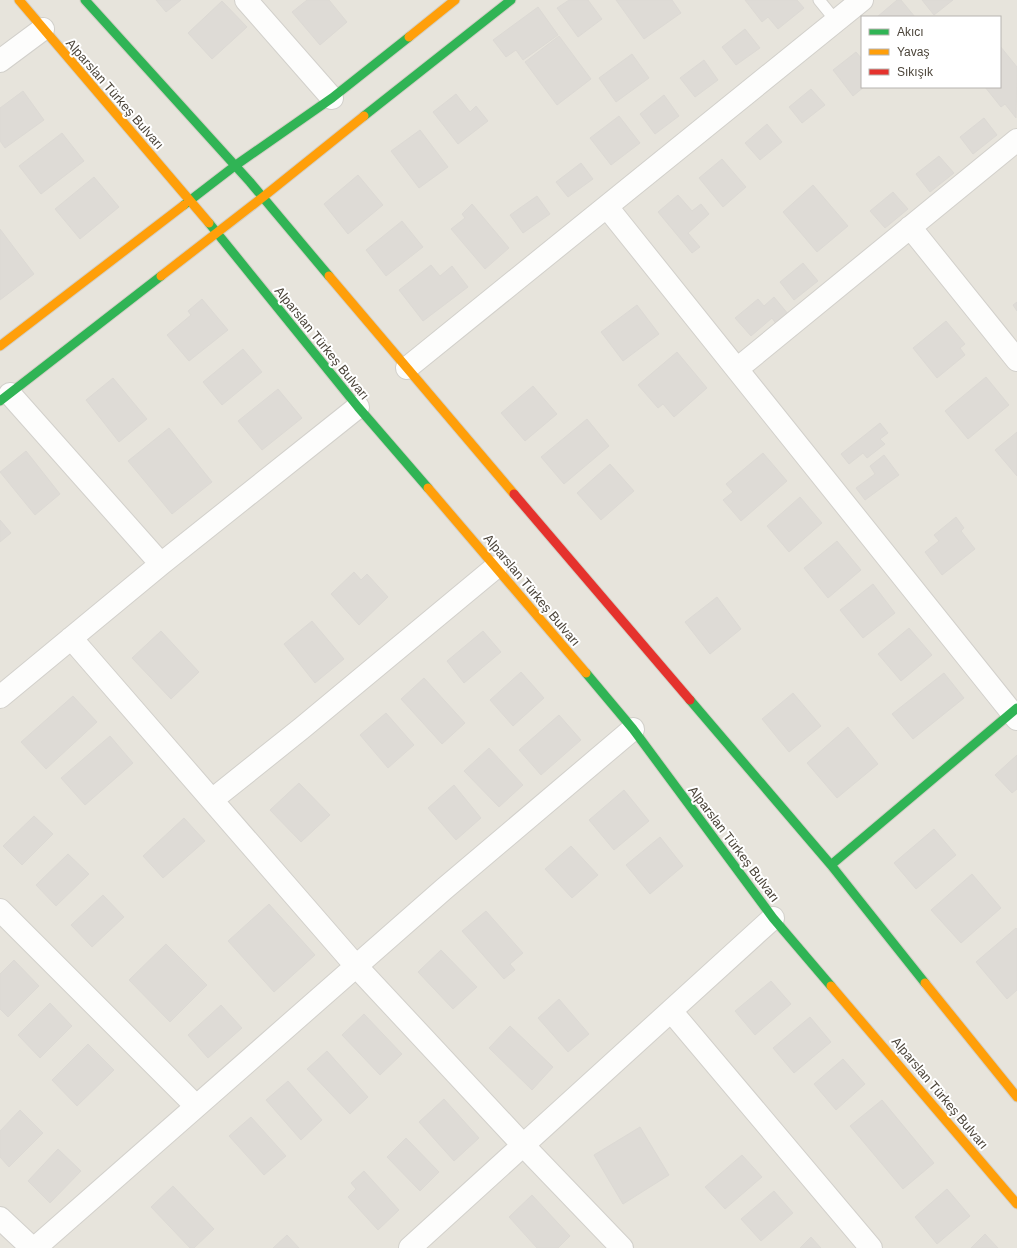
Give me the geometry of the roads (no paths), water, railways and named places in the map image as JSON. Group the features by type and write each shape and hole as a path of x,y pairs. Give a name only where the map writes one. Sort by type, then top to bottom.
{"main road":[{"name":"Alparslan Türkeş Bulvarı","path":"18,0 190,200 358,407 633,729 773,918 1017,1204"},
{"path":"86,0 236,165 831,865 1017,1097"},
{"path":"0,346 236,165 332,98 455,0"},
{"path":"5,398 263,197 511,0"},
{"path":"831,865 1015,713"}],"street":[{"path":"246,0 332,98"},
{"path":"407,368 862,0"},
{"path":"0,61 43,30"},
{"path":"737,369 1017,140"},
{"path":"607,207 1015,713"},
{"path":"910,227 1017,360"},
{"path":"5,398 161,564"},
{"path":"0,697 161,564 358,407"},
{"path":"212,800 302,728 496,567"},
{"path":"71,638 356,966 523,1145 622,1248"},
{"path":"0,1218 34,1248 444,889 633,729"},
{"path":"0,910 196,1106"},
{"path":"410,1248 773,918"},
{"path":"671,1010 871,1248"}],"lane":[{"path":"819,0 836,21"}]}
